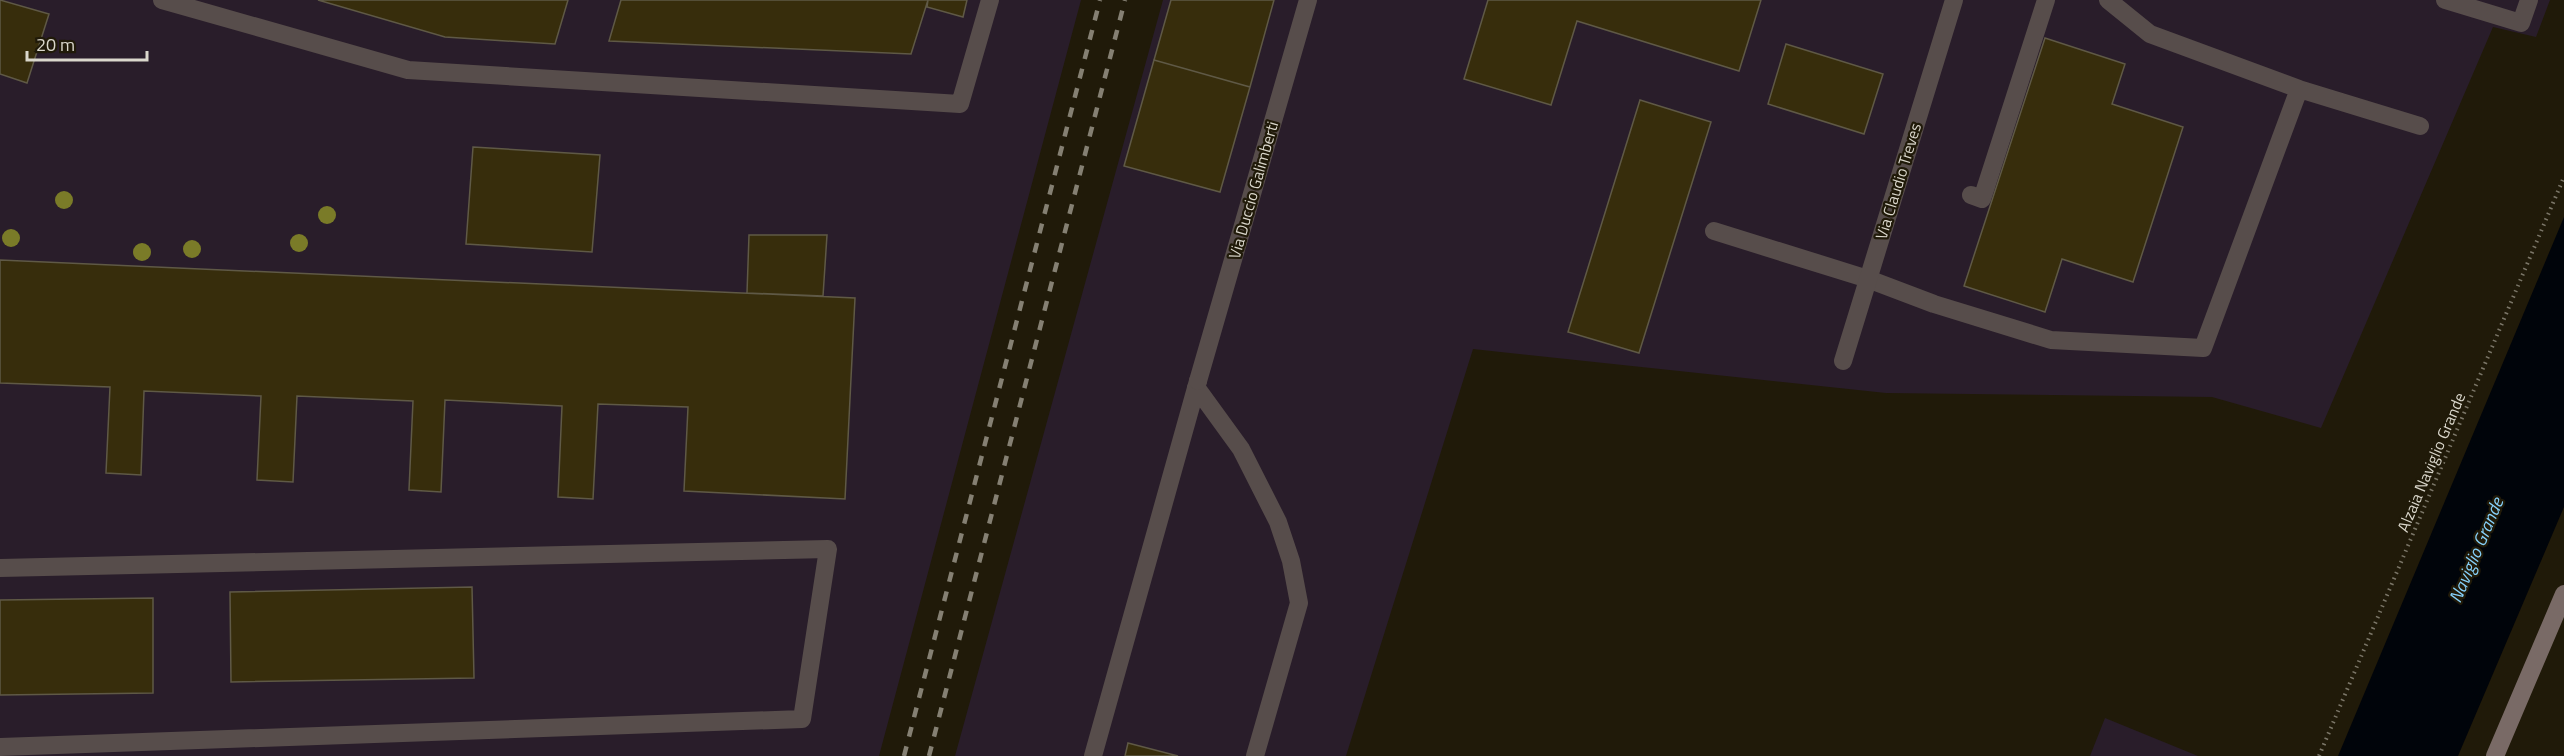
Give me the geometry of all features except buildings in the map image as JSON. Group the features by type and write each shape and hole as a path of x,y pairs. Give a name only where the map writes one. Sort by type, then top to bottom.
{"main road":[{"path":"2495,756 2564,594"}],"street":[{"path":"162,0 408,70 960,104 990,0"},
{"name":"Via Duccio Galimberti","path":"1093,756 1308,0"},
{"name":"Via Claudio Treves","path":"1843,361 1954,0"},
{"path":"1971,195 1982,199 2046,0"},
{"path":"2108,0 2150,34 2299,89 2420,126"},
{"path":"2445,0 2521,23 2529,0"},
{"path":"1714,231 2051,340 2203,348 2299,89"},
{"path":"1197,384 1241,449 1278,522 1291,561 1299,603 1255,756"},
{"path":"0,568 828,549 802,719 0,747"}],"path":[{"name":"Alzaia Naviglio Grande","path":"2319,756 2564,177"}],"shaded area":[{"path":"0,0 1081,0 879,756 0,756"},
{"path":"1163,0 2550,0 2536,37 2493,27 2321,428 2212,397 1886,393 1473,349 1346,756 955,756"},
{"path":"2105,718 2198,756 2090,756"}],"water":[{"name":"Naviglio Grande","path":"2564,217 2564,507 2458,756 2338,756"}],"railway":[{"path":"904,756 1100,0"},
{"path":"929,756 1125,0"}]}
